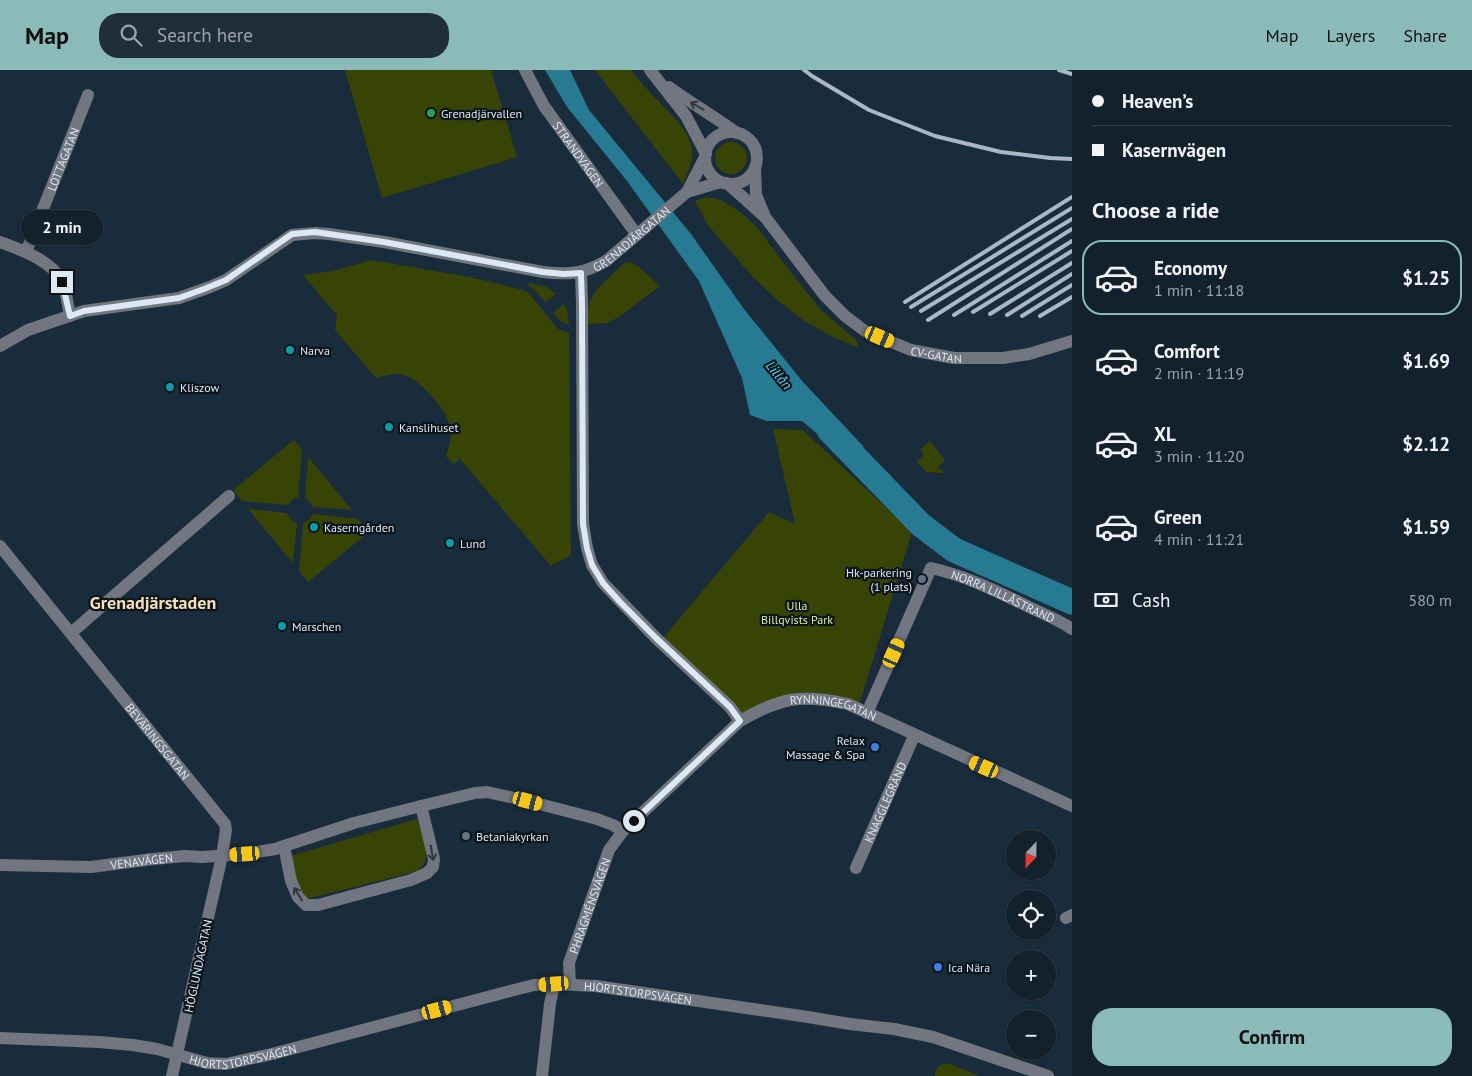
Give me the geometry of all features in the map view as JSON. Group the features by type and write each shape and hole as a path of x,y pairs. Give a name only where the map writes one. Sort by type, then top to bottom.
{"street":[{"name":"STRANDVÄGEN","path":"525,70 544,106 637,235"},
{"path":"653,74 693,105 711,114 750,140 755,148 757,158 755,168 750,175 736,183 724,182 712,174 708,169 705,156 686,116 653,74"},
{"name":"LOTTAGATAN","path":"26,252 88,95"},
{"path":"705,156 707,148 714,138 725,132 738,133"},
{"name":"GRENADJÄRGATAN","path":"0,346 28,330 84,311 179,298 204,289 226,280 292,234 315,232 384,242 543,272 581,273 606,261 687,192 705,156"},
{"name":"CV-GATAN","path":"755,168 756,195 765,217"},
{"name":"GRENADJÄRGATAN","path":"687,192 724,182"},
{"name":"CV-GATAN","path":"724,182 765,217 825,296 845,316 865,331 911,350 954,358 1003,358 1029,354 1072,341"},
{"path":"0,242 26,252 48,265 62,282 70,316"},
{"path":"581,273 583,524 592,565 603,583 620,602 730,707 740,721"},
{"path":"71,633 229,496"},
{"name":"BEVÄRINGSGATAN","path":"0,546 225,824 226,830 222,856"},
{"name":"NORRA LILLÅSTRAND","path":"867,712 931,568 950,572 990,588 1023,605 1046,614 1072,629"},
{"name":"RYNNINGEGATAN","path":"623,832 740,721 756,711 795,698 831,700 848,704 914,736 1072,806"},
{"name":"KNAGGLEGRÄND","path":"856,868 914,736"},
{"name":"VENAVÄGEN","path":"0,865 91,867 161,858 245,854 284,846 354,823 420,806 474,793 486,792 597,819 613,825 623,832"},
{"path":"284,846 291,881 298,897 306,905 318,905 411,880 427,873 432,867 434,859 420,806"},
{"name":"PHRAGMÉNSVÄGEN","path":"570,984 569,963 609,850 623,832"},
{"name":"HÖGLUNDAGATAN","path":"172,1076 222,856"},
{"path":"542,1076 554,984"},
{"name":"HJORTSTORPSVÄGEN","path":"0,1038 133,1045 157,1049 207,1063 226,1064 272,1054 534,985 570,984 596,986 894,1029 958,1044 1010,1070 1048,1076"}],"green space":[{"name":"Grenadjärvallen","path":"345,70 491,70 517,157 382,198"},
{"path":"595,70 631,70 682,127 689,138 692,154 690,167 683,184"},
{"path":"731,142 743,146 747,158 743,170 731,174 719,170 715,158 719,146"},
{"path":"707,197 721,200 742,213 760,231 820,309 856,340 859,348 831,336 803,320 777,300 752,276 707,224 695,201"},
{"path":"371,260 475,278 527,291 558,329 569,333 571,555 551,566 460,459 453,464 446,456 451,437 450,425 437,402 414,380 406,376 396,374 376,378 335,330 337,315 303,275 333,271"},
{"path":"630,262 639,267 660,286 619,317 607,323 588,324 588,308 597,289 624,263"},
{"path":"529,283 547,287 556,294 545,302 536,291 527,285"},
{"path":"564,304 567,310 569,325 560,321 553,313"},
{"name":"Ulla Billqvists Park","path":"773,429 803,430 912,532 860,702 797,699 737,714 658,644 769,512 795,524"},
{"path":"294,440 302,450 298,497 293,499 288,505 242,501 233,490"},
{"path":"930,441 945,460 938,467 945,473 926,472 917,461 924,455 920,450"},
{"path":"308,457 352,510 313,507 305,498"},
{"path":"248,509 287,513 291,520 297,523 293,563"},
{"path":"313,514 358,519 369,532 308,582 299,571 303,523 309,520"},
{"path":"417,819 426,846 426,861 418,871 306,899 300,894 290,856"},
{"path":"944,1064 950,1064 979,1076 935,1076 937,1068"}],"water":[{"path":"545,70 570,70 589,110 691,234 744,309 803,382 864,447 851,454 832,440 821,437 802,421 767,421 750,415 742,378 699,281 627,181 567,107"}],"waterway":[{"name":"Lillån","path":"829,430 921,525 954,550 1072,602"}],"railway":[{"path":"804,70 869,110 935,136 1001,152 1072,159"},
{"path":"1059,70 1072,74"},
{"path":"905,302 1072,197"},
{"path":"911,307 1072,208"},
{"path":"921,311 1072,219"},
{"path":"928,320 1072,229"},
{"path":"954,315 1072,241"},
{"path":"973,312 1072,251"},
{"path":"990,314 1072,263"},
{"path":"1007,315 1072,274"},
{"path":"1022,316 1072,285"},
{"path":"1040,316 1072,297"}],"place":[{"name":"Grenadjärvallen","path":"431,113"},
{"name":"Narva","path":"290,350"},
{"name":"Kliszow","path":"170,387"},
{"name":"Kanslihuset","path":"389,427"},
{"name":"Kaserngården","path":"314,527"},
{"name":"Lund","path":"450,543"},
{"name":"Hk-parkering (1 plats)","path":"922,579"},
{"name":"Marschen","path":"282,626"},
{"name":"Relax Massage & Spa","path":"875,747"},
{"name":"Betaniakyrkan","path":"466,836"},
{"name":"Ica Nära","path":"938,967"}],"district":[{"name":"Grenadjärstaden","path":"153,602"}],"route":[{"path":"62,282 70,316 84,311 179,298 226,280 292,234 315,232 384,242 543,272 581,273 583,524 592,565 603,583 620,602 730,707 740,721 634,821"}]}
